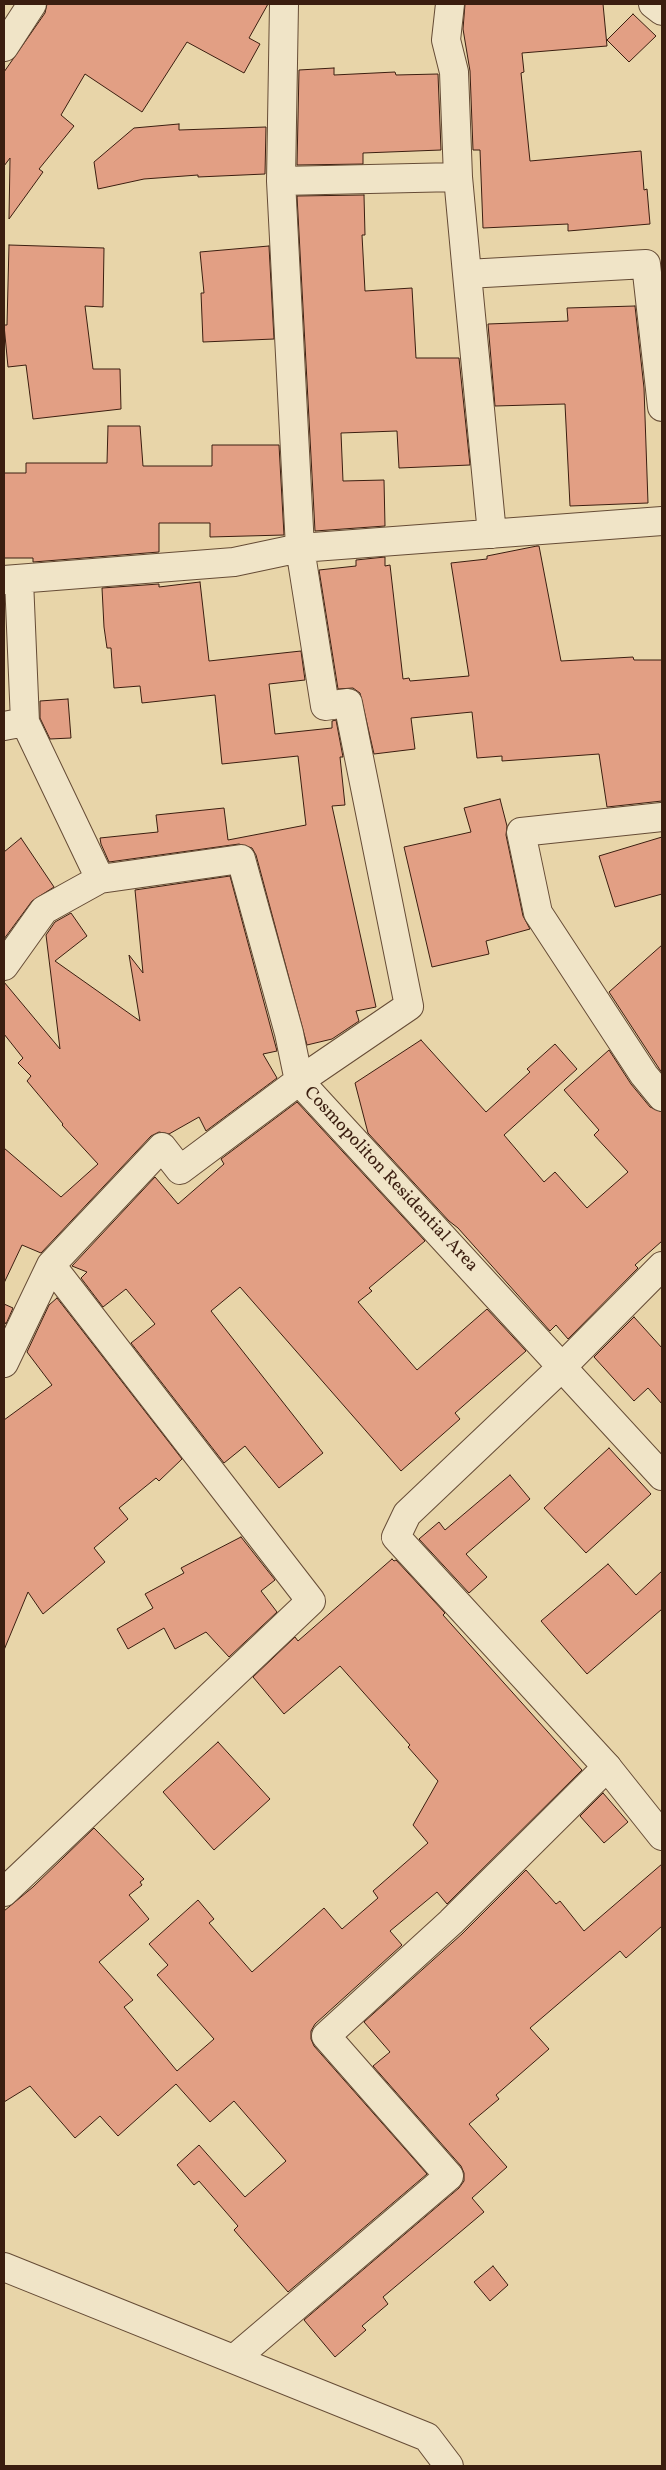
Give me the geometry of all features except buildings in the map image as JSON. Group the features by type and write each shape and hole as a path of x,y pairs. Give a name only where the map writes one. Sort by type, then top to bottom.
{"street":[{"path":"4,47 32,4"},
{"path":"4,966 44,910 100,879 241,859 289,1034 299,1081 409,1006 348,703 325,706 300,548 281,181 284,4"},
{"path":"450,4 446,40 454,72 458,177 492,534"},
{"path":"653,4 662,12"},
{"path":"281,181 458,177"},
{"path":"467,274 646,264 662,407"},
{"path":"100,879 14,724 12,580 234,562 300,548 662,521"},
{"path":"662,816 521,832 538,914 644,1075 662,1097"},
{"name":"Cosmopoliton Residential Area","path":"4,1363 51,1265 162,1147 180,1170 299,1081 662,1476"},
{"path":"4,1892 311,1602 51,1265"},
{"path":"662,1266 562,1367 407,1514 396,1536 607,1767 662,1836"},
{"path":"234,2359 449,2176 326,2036 452,1922 607,1767"},
{"path":"4,2266 427,2437 449,2466"}]}
